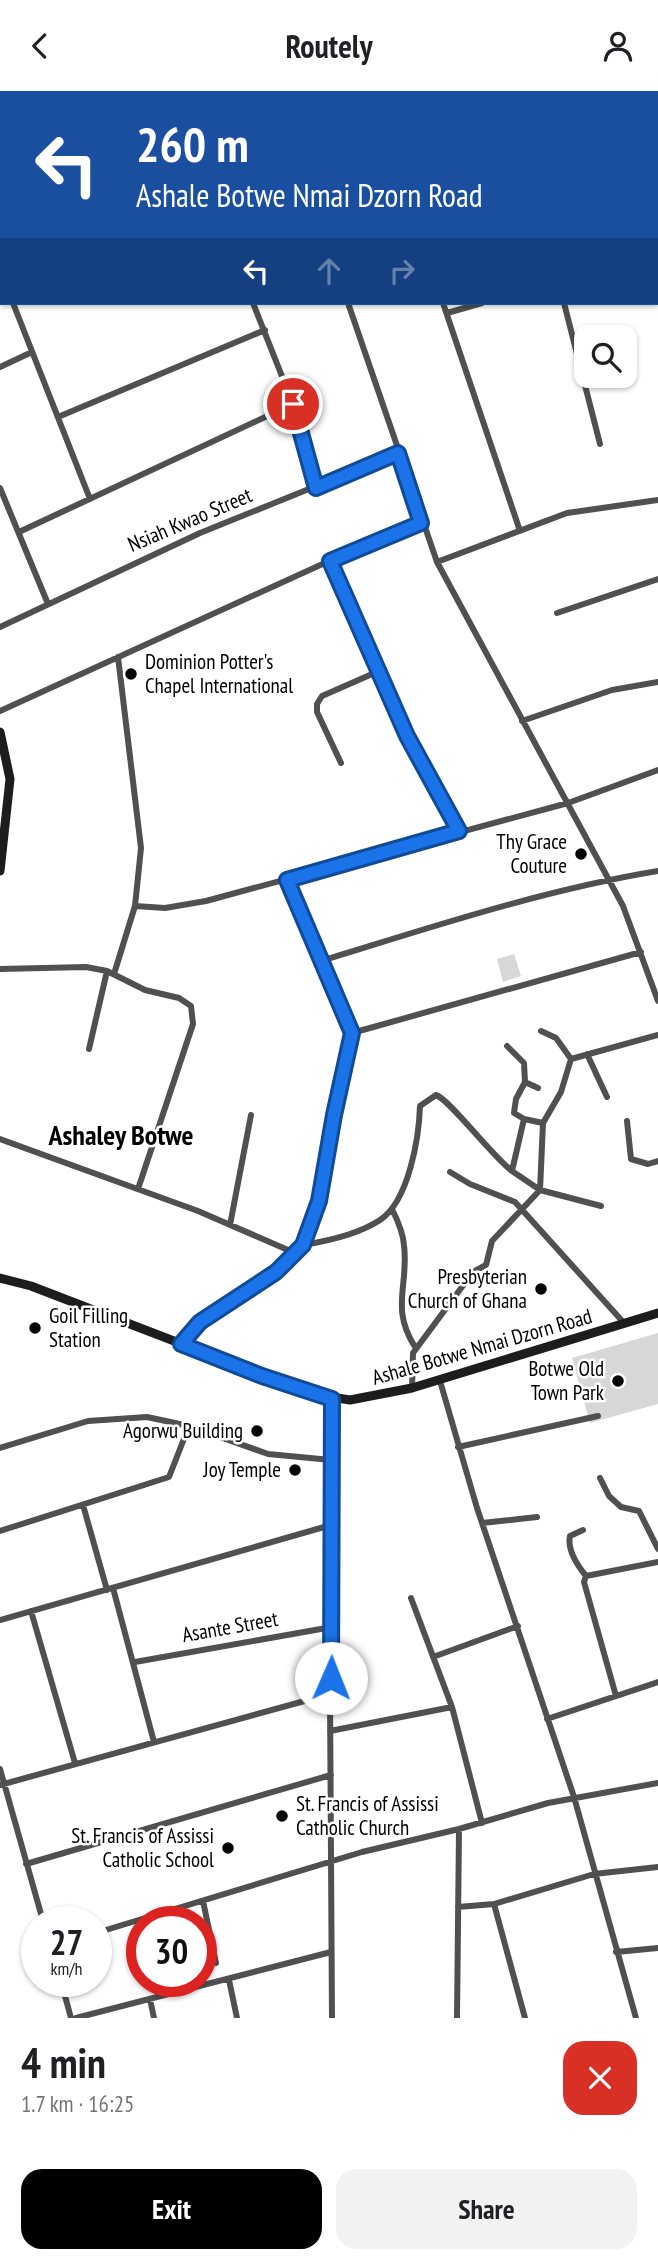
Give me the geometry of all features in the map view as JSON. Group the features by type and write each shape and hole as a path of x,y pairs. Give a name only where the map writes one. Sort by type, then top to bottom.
{"main road":[{"path":"0,732 9,769 0,870"},
{"name":"Ashale Botwe Nmai Dzorn Road","path":"0,1278 31,1286 262,1376 332,1399 360,1400 440,1381 658,1313"}],"street":[{"path":"14,305 90,499"},
{"path":"254,305 293,404 316,488"},
{"path":"349,305 421,523 437,562 608,879 641,952 658,1001"},
{"path":"444,305 520,531"},
{"path":"447,313 475,305"},
{"path":"565,305 600,444"},
{"path":"58,417 265,330"},
{"path":"0,367 32,352"},
{"path":"19,532 293,404"},
{"name":"Nsiah Kwao Street","path":"0,627 200,533 398,453"},
{"path":"0,488 48,604"},
{"path":"437,562 586,509 658,500"},
{"path":"0,711 330,561 421,523"},
{"path":"330,561 407,736 459,831"},
{"path":"557,613 658,579"},
{"path":"89,1049 110,973 135,906 141,848 118,656"},
{"path":"341,763 317,712 317,704 322,697 379,671"},
{"path":"522,721 612,690 658,682"},
{"path":"0,773 9,769"},
{"path":"135,906 187,906 568,803 658,771"},
{"path":"321,961 608,879 658,871"},
{"path":"181,1344 200,1322 276,1272 303,1245 319,1201 352,1033 287,880"},
{"path":"352,1033 641,952"},
{"path":"0,969 86,967 110,973 145,991 179,998 191,1006 194,1014 138,1189"},
{"path":"541,1031 556,1038 571,1059"},
{"path":"571,1059 658,1035"},
{"path":"507,1046 524,1063 525,1082 516,1099 514,1113 524,1119 543,1123"},
{"path":"587,1053 607,1097"},
{"path":"415,1347 473,1272 486,1265 492,1241 540,1190 543,1123 561,1092 571,1059"},
{"path":"525,1082 538,1088"},
{"path":"303,1245 327,1241 380,1220 392,1209 408,1176 418,1138 420,1106 436,1095 444,1098 473,1133 512,1171 540,1190 601,1206"},
{"path":"230,1224 251,1115"},
{"path":"512,1171 524,1119"},
{"path":"627,1121 631,1159 648,1164 658,1161"},
{"path":"0,1139 230,1224 295,1253"},
{"path":"450,1172 470,1184 514,1202 624,1323"},
{"path":"392,1209 402,1230 405,1248 401,1321 415,1347 412,1388"},
{"path":"440,1381 482,1523 574,1797 636,2018"},
{"path":"332,1399 332,2018"},
{"path":"458,1447 598,1416"},
{"path":"0,1448 88,1421 147,1417 189,1426 268,1454 331,1460"},
{"path":"0,1531 169,1477 189,1426"},
{"path":"600,1478 609,1496 621,1507 639,1511 658,1549"},
{"path":"83,1505 135,1662 154,1742"},
{"path":"482,1523 537,1517"},
{"path":"0,1620 331,1525"},
{"path":"583,1530 570,1536 569,1541 576,1562 586,1576"},
{"path":"586,1576 658,1562"},
{"path":"586,1576 584,1582 616,1696"},
{"path":"411,1598 452,1707 482,1822"},
{"path":"31,1611 75,1763"},
{"path":"433,1657 518,1626"},
{"name":"Asante Street","path":"135,1662 332,1627"},
{"path":"547,1719 658,1682"},
{"path":"2,1784 330,1694"},
{"path":"330,1731 452,1707"},
{"path":"0,1769 2,1784 39,1906"},
{"path":"26,1864 331,1775"},
{"path":"112,1928 332,1862 574,1797 658,1783"},
{"path":"457,2018 459,1829"},
{"path":"458,1907 495,1904 594,1874 658,1867"},
{"path":"203,1901 204,1906"},
{"path":"495,1904 525,2018"},
{"path":"617,1952 658,1948"},
{"path":"67,1997 74,2018 331,1952"},
{"path":"229,1980 237,2018"},
{"path":"150,1999 154,2018"}],"shaded area":[{"path":"514,954 521,976 503,982 497,959"},
{"name":"Botwe Old Town Park","path":"658,1333 658,1404 590,1423 572,1358"}],"place":[{"name":"Dominion Potter's Chapel International","path":"131,674"},
{"name":"Thy Grace Couture","path":"581,854"},
{"name":"Presbyterian Church of Ghana","path":"541,1289"},
{"name":"Goil Filling Station","path":"35,1328"},
{"name":"Botwe Old Town Park","path":"618,1381"},
{"name":"Agorwu Building","path":"257,1431"},
{"name":"Joy Temple","path":"295,1470"},
{"name":"St. Francis of Assissi Catholic Church","path":"282,1816"},
{"name":"St. Francis of Assissi Catholic School","path":"228,1848"}],"district":[{"name":"Ashaley Botwe","path":"121,1135"}],"route":[{"path":"293,404 316,488 398,453 421,523 330,561 407,736 459,831 287,880 352,1033 341,1078 319,1201 303,1245 276,1272 200,1322 181,1344 262,1376 332,1399 331,1678"}]}
